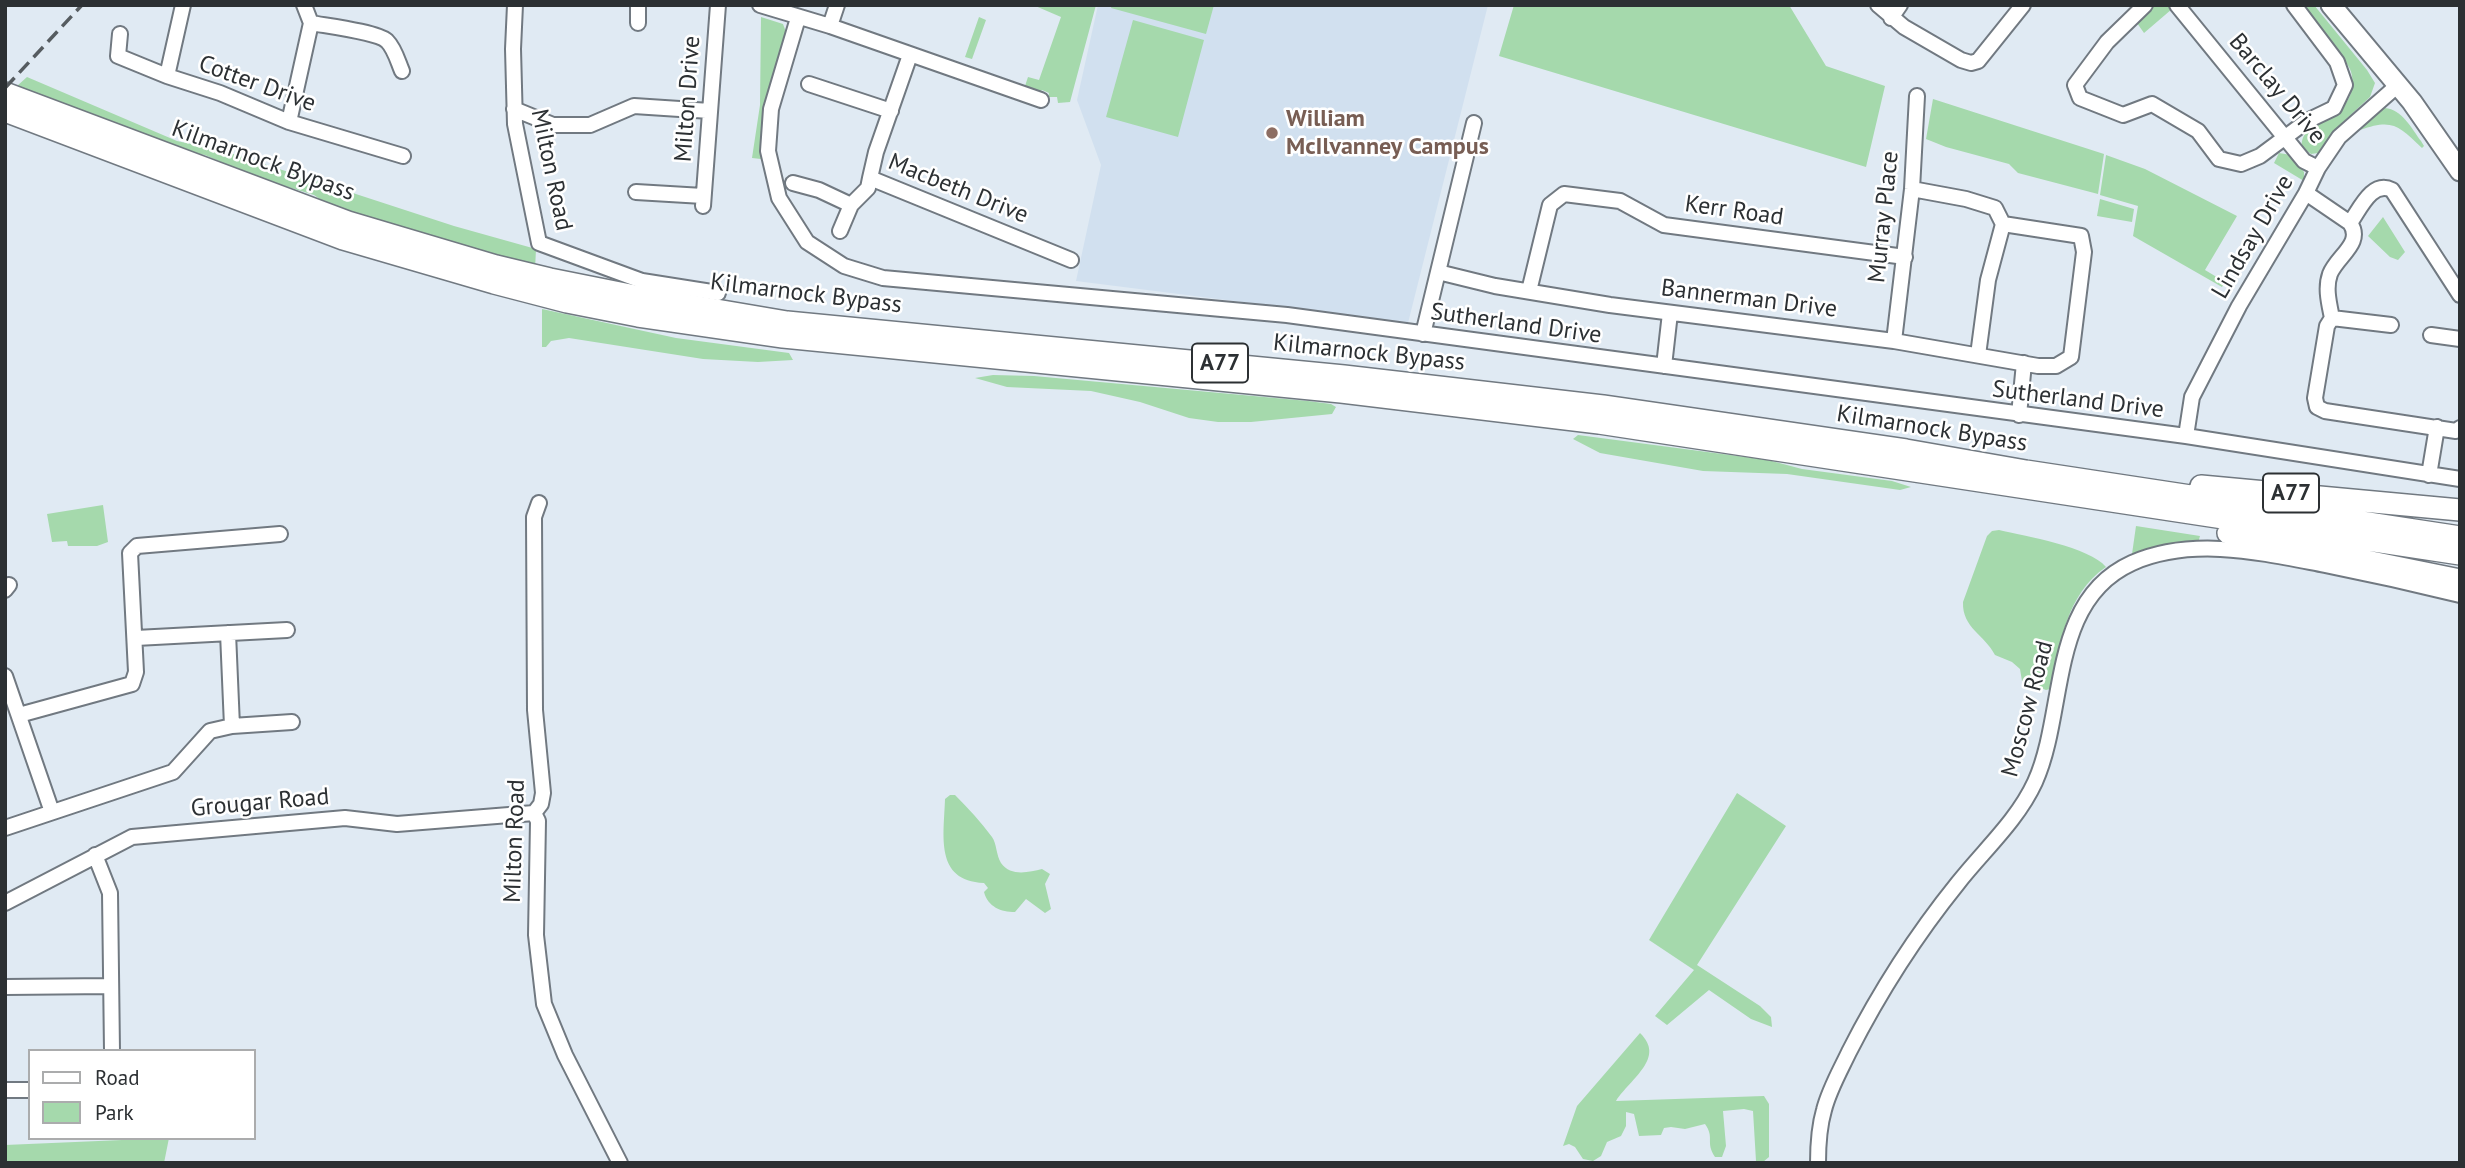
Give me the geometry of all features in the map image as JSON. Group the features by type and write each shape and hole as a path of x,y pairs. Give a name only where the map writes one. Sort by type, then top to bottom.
{"highway":[{"name":"Kilmarnock Bypass","path":"5,93 348,222 496,266 640,297 787,322 1344,376 1603,407 1906,450 2460,537"},
{"name":"Kilmarnock Bypass","path":"5,111 342,239 567,302 638,316 782,337 1341,392 1599,423 2460,554"},
{"name":"A77","path":"2122,485 2160,481 2460,510"},
{"name":"A77","path":"2148,508 2183,524 2460,580"}],"main road":[{"path":"2331,5 2398,85 2460,171"}],"street":[{"path":"167,76 183,5"},
{"path":"289,122 312,23 304,5"},
{"name":"Milton Road","path":"514,5 515,124 539,243 642,281 718,293"},
{"path":"638,5 638,23"},
{"name":"Milton Drive","path":"636,192 703,201 718,5"},
{"path":"760,5 830,26 1041,100"},
{"path":"830,26 837,5"},
{"path":"1878,5 1891,18 1961,60 1976,62 2023,5"},
{"path":"1891,18 1900,5"},
{"path":"2145,5 2107,42 2075,85 2080,99 2123,115 2152,104 2198,131 2219,159 2241,164 2260,156 2307,121 2334,108 2345,85 2337,62 2294,5"},
{"name":"Barclay Drive","path":"2176,5 2304,161 2318,168"},
{"name":"Sutherland Drive","path":"799,18 771,109 768,150 779,198 807,242 844,266 883,278 1287,315 2186,436 2460,479"},
{"path":"312,23 377,36 387,42 402,71"},
{"name":"Cotter Drive","path":"120,34 118,56 220,93 289,122 403,156"},
{"name":"Macbeth Drive","path":"911,55 876,152 870,178 1071,260"},
{"path":"809,84 891,111"},
{"name":"Lindsay Drive","path":"2186,436 2192,397 2239,306 2318,168 2339,137 2398,85"},
{"name":"Murray Place","path":"1894,341 1912,189 1917,96"},
{"path":"514,109 553,125 590,125 634,106 710,111"},
{"path":"1423,334 1474,123"},
{"path":"840,231 851,205 868,188 870,178"},
{"path":"793,183 819,190 851,205"},
{"path":"2350,223 2375,190 2383,187 2392,190 2460,295"},
{"path":"1912,189 1966,199 1995,208 2003,224 1988,280 1978,355"},
{"path":"2306,193 2356,230 2355,239 2330,273 2327,291 2332,317 2327,327 2315,398 2317,407 2325,411 2456,430 2460,428"},
{"name":"Kerr Road","path":"1529,291 1550,205 1564,194 1620,201 1664,225 1905,257"},
{"name":"Bannerman Drive","path":"1438,272 1495,286 1670,313 1894,341 2056,366 2071,357 2084,252 2081,236 2003,224"},
{"path":"1664,366 1670,313"},
{"path":"2332,317 2391,325"},
{"path":"2431,335 2460,340"},
{"path":"2019,415 2024,363"},
{"path":"2429,475 2437,427"},
{"name":"Milton Road","path":"539,503 534,517 535,699 543,793 541,804 534,813 538,821 536,935 544,1004 565,1055 620,1163"},
{"path":"19,715 132,684 136,672 136,638 130,553 137,546 280,534"},
{"name":"Moscow Road","path":"1818,1163 1821,1123 1828,1097 1862,1027 1928,922 2012,820 2035,781 2071,637 2085,603 2100,584 2123,568 2149,558 2177,551 2220,549 2255,552 2325,565 2460,594"},
{"path":"136,638 287,630"},
{"path":"228,633 232,726"},
{"path":"5,676 52,812"},
{"path":"5,828 173,772 210,731 232,726 292,722"},
{"name":"Grougar Road","path":"5,903 132,837 345,818 397,824 534,813"},
{"path":"95,855 110,893 112,1049"},
{"path":"5,987 111,986"},
{"path":"5,1090 28,1090"}],"shaded area":[{"name":"William McIlvanney Campus","path":"1098,5 1488,5 1408,323 1076,281 1101,165 1077,100"}],"green space":[{"path":"1033,5 1096,5 1070,102 1058,103 1057,97 1048,97 1049,93 1042,90 1036,95 1026,93 1028,77 1039,80 1061,17"},
{"path":"1112,5 1214,5 1206,34 1111,8"},
{"path":"1514,5 1789,5 1826,66 1885,86 1866,167 1499,56"},
{"path":"2151,5 2168,5 2172,9 2144,33 2137,23"},
{"path":"2299,5 2314,5 2375,83 2370,97 2344,121 2318,153 2311,154 2302,147 2303,138 2308,131 2343,106 2349,98 2352,77 2347,64"},
{"path":"761,17 783,24 786,32 762,126 761,159 752,158 760,105"},
{"path":"979,17 986,20 972,59 965,57"},
{"path":"1133,20 1204,40 1178,137 1106,117"},
{"path":"27,77 177,141 224,151 454,226 536,249 535,270 344,216 314,195 256,177 205,155 166,148 17,86"},
{"path":"1933,99 2104,154 2098,194 2018,173 2009,164 1926,139"},
{"path":"2385,108 2397,112 2406,120 2424,146 2422,148 2395,126 2371,126 2360,130 2368,119"},
{"path":"2279,153 2291,155 2304,172 2304,181 2274,163"},
{"path":"2106,155 2145,169 2237,216 2205,270 2225,282 2222,287 2133,236 2138,206 2100,195"},
{"path":"2100,199 2134,209 2132,222 2097,216"},
{"path":"2383,217 2405,252 2398,260 2390,257 2368,236"},
{"path":"542,309 676,338 789,353 793,360 758,362 703,359 569,338 551,341 546,347 542,347"},
{"path":"993,375 1034,376 1308,401 1336,407 1332,414 1251,422 1218,422 1189,418 1140,402 1091,391 1007,387 975,378"},
{"path":"1578,435 1768,460 1802,469 1892,481 1911,487 1900,490 1787,474 1703,471 1600,453 1573,439"},
{"path":"103,505 108,542 97,546 68,546 67,541 52,542 47,514"},
{"path":"2136,526 2200,536 2198,543 2132,554"},
{"path":"1999,530 2072,548 2098,560 2106,567 2082,591 2073,606 2050,689 2022,681 2020,669 2012,662 1995,655 1966,618 1963,602 1987,536 1992,531"},
{"path":"1737,793 1786,826 1697,965 1760,1006 1771,1017 1772,1027 1751,1019 1709,990 1667,1025 1655,1016 1694,970 1649,940"},
{"path":"955,795 988,831 994,840 999,860 1005,867 1015,872 1042,869 1050,874 1045,884 1051,909 1045,913 1026,899 1015,912 1000,910 986,897 984,892 988,888 984,883 968,880 957,874 949,865 944,841 945,799"},
{"path":"1640,1033 1647,1042 1648,1059 1616,1101 1764,1096 1769,1104 1769,1157 1763,1162 1756,1161 1753,1111 1744,1109 1723,1111 1726,1146 1722,1157 1715,1157 1712,1152 1705,1124 1685,1129 1664,1128 1661,1135 1639,1136 1634,1114 1626,1112 1626,1126 1621,1136 1607,1142 1601,1156 1593,1161 1583,1159 1575,1147 1569,1144 1563,1146 1577,1106"},
{"path":"169,1140 164,1163 5,1163 5,1145"}],"railway":[{"path":"5,88 82,5"}],"place":[{"name":"William McIlvanney Campus","path":"1272,133"}]}
